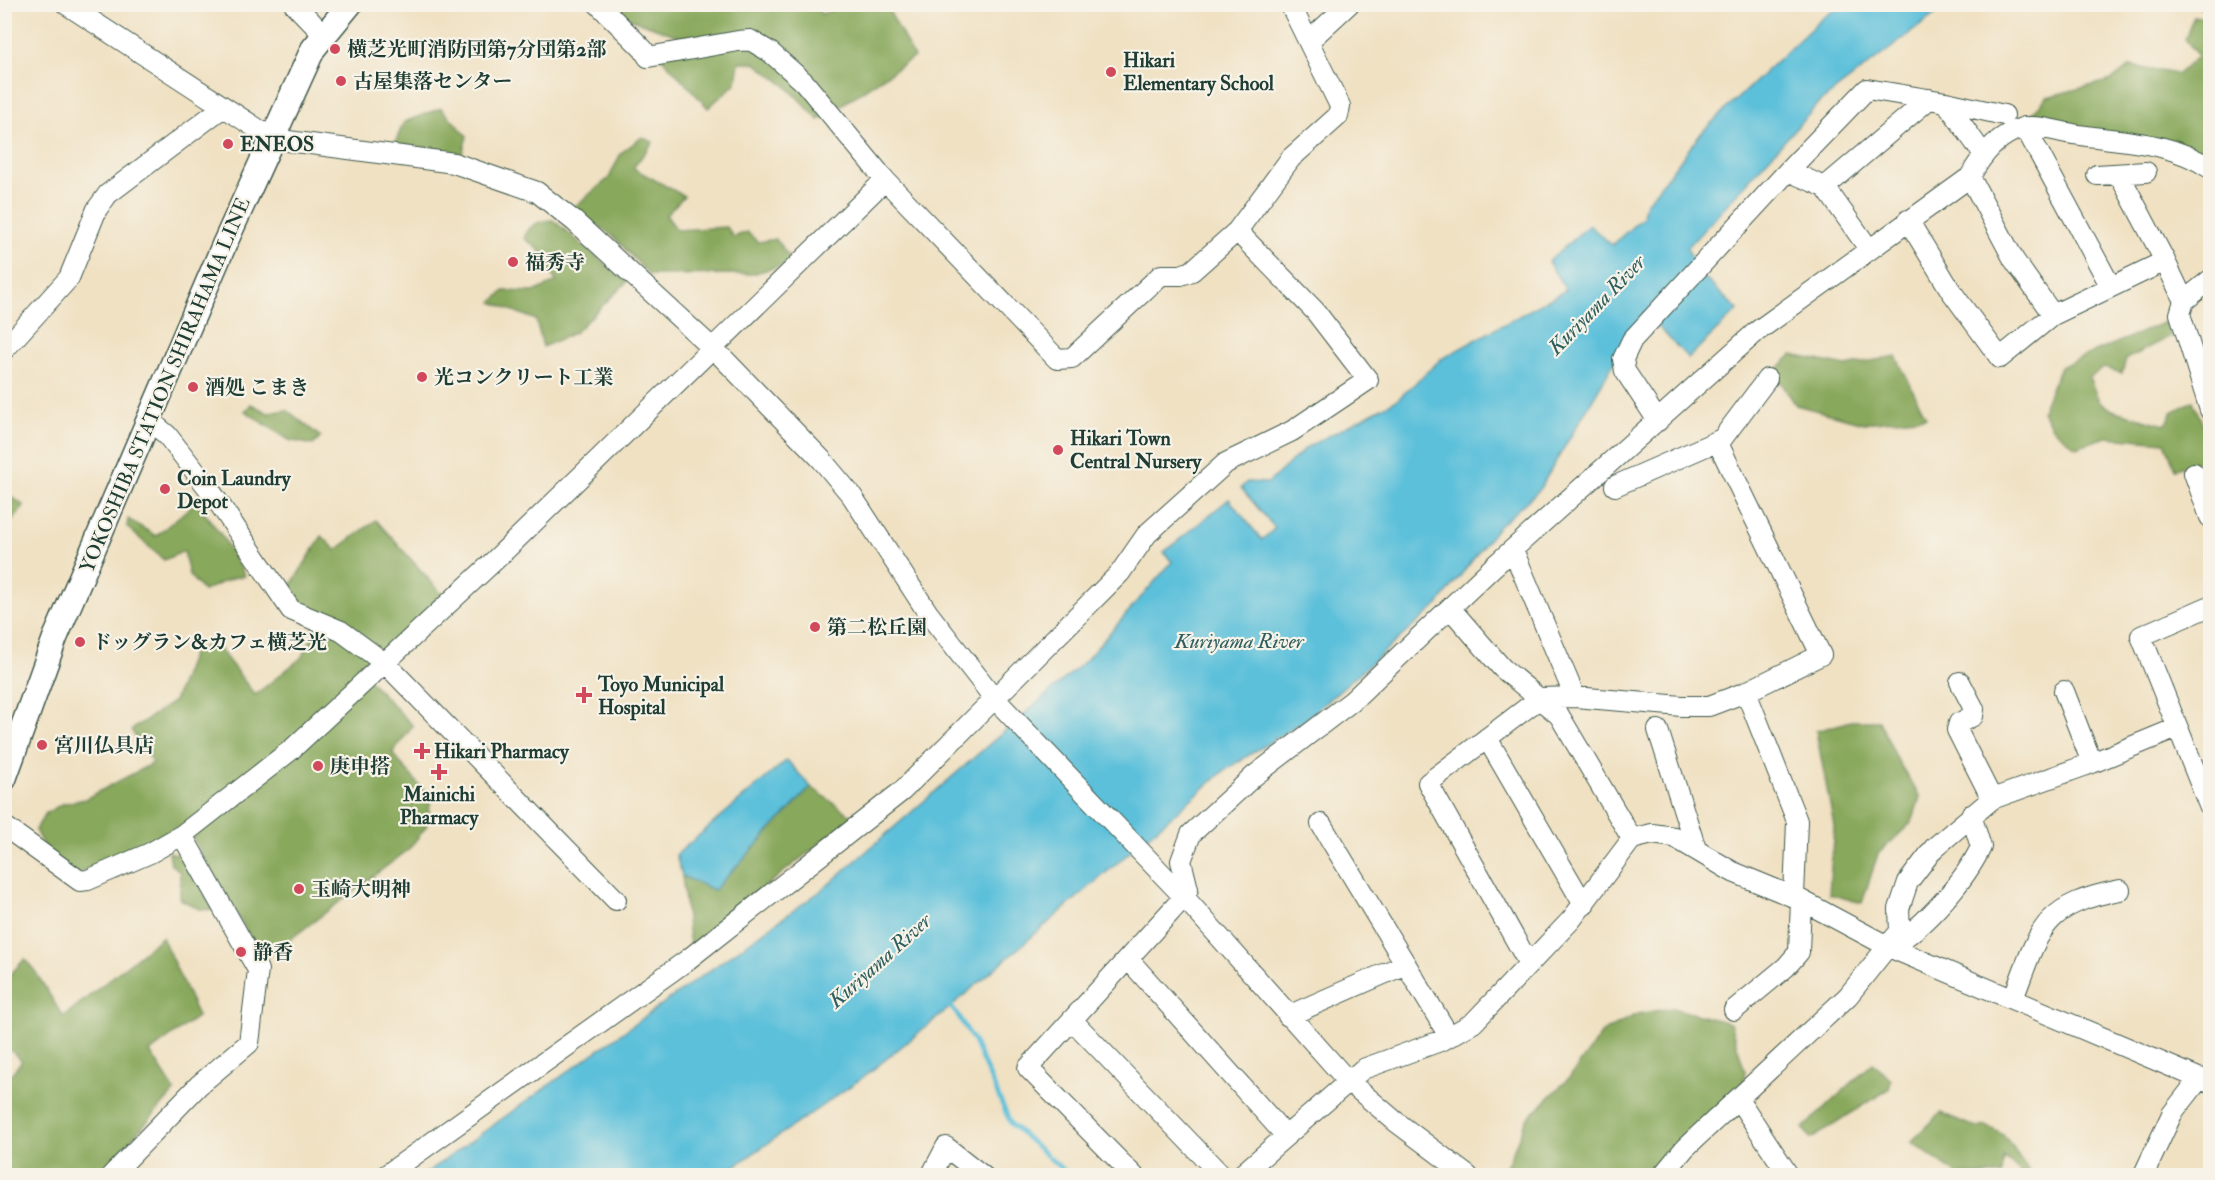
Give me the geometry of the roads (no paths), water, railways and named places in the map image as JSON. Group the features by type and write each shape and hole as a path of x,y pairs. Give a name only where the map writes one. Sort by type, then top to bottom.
{"main road":[{"name":"YOKOSHIBA STATION SHIRAHAMA LINE","path":"4,779 55,638 313,49 323,34 350,4"}],"street":[{"path":"66,4 273,140 454,163 537,192 574,221 711,347 821,459 852,496 928,613 994,698 1184,897 1347,1080 1395,1121 1468,1176"},
{"path":"294,4 323,34"},
{"path":"598,4 643,49 648,57 750,40 770,52 804,81 885,180 1057,359 1072,358 1161,275 1181,275 1192,272 1237,231 1281,169 1338,116 1340,106 1290,4"},
{"path":"1309,41 1349,4"},
{"path":"2207,4 2211,8"},
{"path":"1658,421 1625,371 1623,359 1632,340 1867,89 1937,100 2004,115"},
{"path":"1937,100 1978,147"},
{"path":"1825,187 1937,100"},
{"path":"4,350 69,278 97,209 108,194 222,108"},
{"path":"2025,127 2111,287"},
{"path":"1134,1176 1028,1068 1129,960 1184,897 1188,889 1181,861 1191,834 1254,776 1352,701 1513,550 1756,332 1970,177 1982,157 2003,135 2025,127 2145,142 2196,159 2211,168"},
{"path":"1788,171 1825,187 1869,249"},
{"path":"2097,175 2146,172"},
{"path":"2119,174 2184,301"},
{"path":"1970,177 2014,260 2053,315"},
{"path":"4,826 80,881 88,880 150,853 182,835 291,750 386,664 885,180"},
{"path":"1908,220 1951,291 2000,358 2053,315 2165,261"},
{"path":"385,1176 686,961 902,791 1120,573 1147,534 1226,463 1292,431 1368,380 1315,311 1237,231"},
{"path":"2211,280 2184,301 2180,314 2211,410"},
{"path":"1615,486 1722,439 1767,379"},
{"path":"149,420 167,435 212,493 291,610 341,631 386,664 616,900"},
{"path":"1529,964 1428,783 1540,698 1575,697 1682,706 1709,706 1746,692 1821,655 1717,441"},
{"path":"2194,473 2211,518"},
{"path":"1513,550 1575,697"},
{"path":"2211,606 2141,636 2211,808"},
{"path":"1450,608 1502,668 1559,715 1632,839"},
{"path":"1959,682 1974,709 1972,716 1959,723 1957,730 1992,799"},
{"path":"2064,691 2092,763"},
{"path":"1734,1010 1786,967 1799,952 1797,821 1746,692"},
{"path":"1662,1176 1685,1148 1848,996 1900,931 1899,909 1908,882 1934,848 1971,815 1992,799 2092,763 2177,728"},
{"path":"1658,730 1696,849"},
{"path":"1487,738 1584,905"},
{"path":"1889,947 1910,935 1971,867 1981,847 1971,815"},
{"path":"1321,824 1449,1036"},
{"path":"1240,1176 1347,1080 1363,1069 1449,1036 1473,1023 1584,905 1632,839 1652,834 1674,837 1733,872 1798,898 1889,947 2205,1081 2172,1114 2143,1176"},
{"path":"111,1176 199,1085 249,1043 258,970 182,835"},
{"path":"2013,999 2034,944 2055,914 2078,900 2120,890"},
{"path":"1129,960 1286,1136"},
{"path":"1288,1016 1406,964"},
{"path":"1073,1021 1222,1176"},
{"path":"1739,1100 1789,1176"},
{"path":"931,1176 946,1147 983,1176"}],"water":[{"name":"Kuriyama River","path":"1842,5 1947,5 1819,103 1687,248 1700,274 1738,310 1688,358 1644,312 1539,490 1497,528 1438,605 1304,721 1225,770 947,1010 865,1076 722,1175 422,1176 822,890 1085,661 1172,562 1164,552 1229,499 1262,540 1275,528 1241,488 1247,482 1268,483 1307,447 1397,400 1441,359 1566,290 1548,262 1589,225 1612,245 1643,217 1645,205 1703,131 1822,18"},
{"path":"787,760 811,787 714,890 682,876 676,855"}],"waterway":[{"path":"947,1003 957,1014 973,1040 1011,1124 1070,1176"}],"place":[{"name":"横芝光町消防団第7分団第2部","path":"335,49"},
{"name":"Hikari Elementary School","path":"1111,72"},
{"name":"古屋集落センター","path":"341,81"},
{"name":"ENEOS","path":"228,144"},
{"name":"福秀寺","path":"513,262"},
{"name":"光コンクリート工業","path":"422,377"},
{"name":"酒処 こまき","path":"193,387"},
{"name":"Hikari Town Central Nursery","path":"1058,450"},
{"name":"Coin Laundry Depot","path":"165,489"},
{"name":"第二松丘園","path":"815,627"},
{"name":"ドッグラン&カフェ横芝光","path":"80,642"},
{"name":"Toyo Municipal Hospital","path":"584,695"},
{"name":"宮川仏具店","path":"42,745"},
{"name":"Hikari Pharmacy","path":"422,751"},
{"name":"庚申搭","path":"318,766"},
{"name":"Mainichi Pharmacy","path":"439,772"},
{"name":"玉崎大明神","path":"299,889"},
{"name":"静香","path":"241,952"}]}
